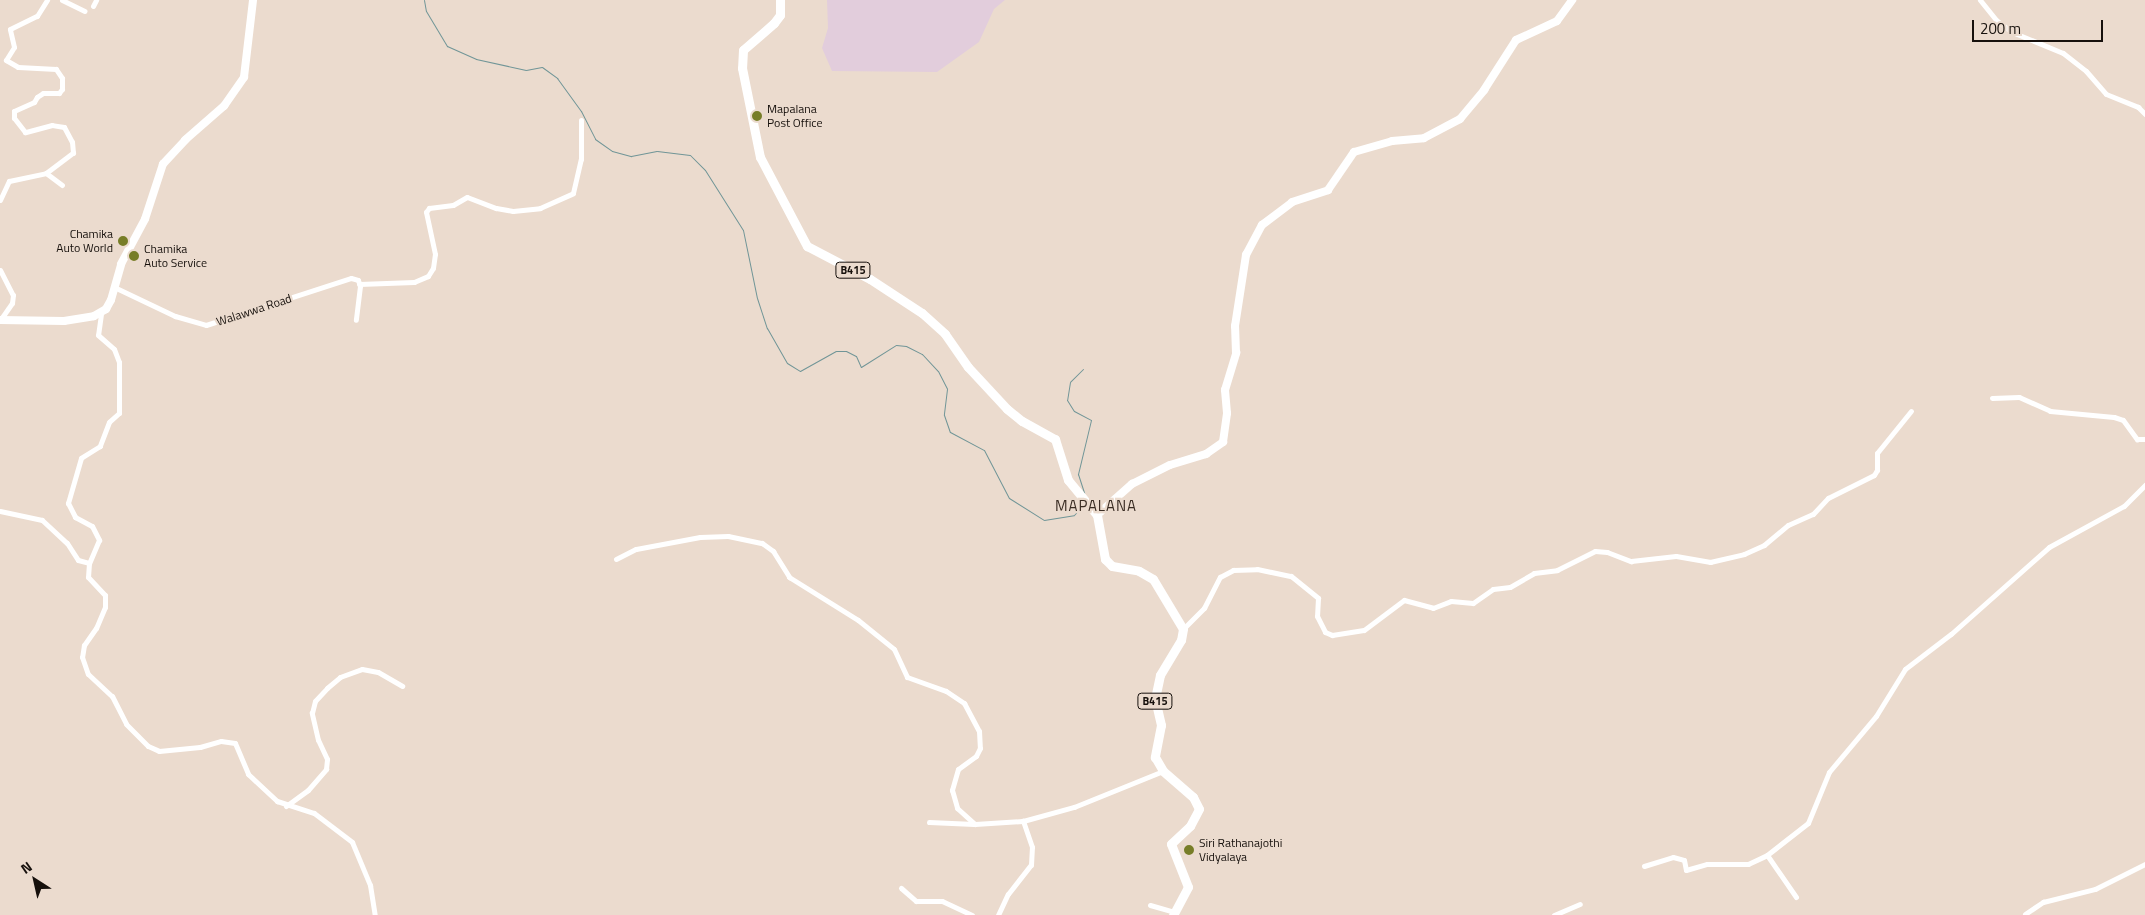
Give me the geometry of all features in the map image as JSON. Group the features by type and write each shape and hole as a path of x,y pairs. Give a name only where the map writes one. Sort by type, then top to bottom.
{"main road":[{"path":"0,320 64,321 101,314 111,300 121,264 145,219 163,164 185,140 224,106 244,77 253,0"},
{"name":"B415","path":"780,0 782,7 774,23 743,50 742,68 760,157 807,246 870,279 922,313 945,334 968,367 1000,402 1022,421 1055,439 1068,480 1097,515 1106,559 1112,566 1139,570 1153,579 1183,629 1181,640 1160,675 1156,690 1161,725 1155,757 1162,771"},
{"path":"1097,515 1132,484 1170,465 1206,454 1223,442 1227,413 1225,390 1236,354 1235,326 1246,255 1262,225 1292,202 1328,190 1354,152 1392,141 1424,138 1460,119 1484,90 1516,40 1557,21 1572,0"},
{"path":"1162,771 1193,797 1199,809 1190,826 1171,844 1188,887 1174,913"}],"street":[{"path":"0,200 8,181 46,173 73,153 69,134 64,127 52,125 25,132 18,127 14,111 34,102 44,93 59,93 62,89 62,78 56,68 18,67 6,60 14,48 10,29 37,16 47,0"},
{"path":"62,0 85,11"},
{"path":"93,6 96,0"},
{"path":"1980,0 1996,20 2012,32 2063,53 2086,71 2106,94 2138,107 2145,114"},
{"path":"356,320 360,284 414,282 428,276 433,268 435,254 426,212 429,208 453,205 467,196 496,208 513,211 540,208 573,193 581,159 581,120"},
{"path":"46,173 62,185"},
{"path":"0,270 13,295 12,303 0,320"},
{"name":"Walawwa Road","path":"114,287 175,316 206,325 351,278 360,284"},
{"path":"101,314 98,336 114,349 118,362 119,412 109,422 100,446 81,458 68,503 75,516 97,532 97,549 88,564 88,577 105,595 105,607 96,628 84,645 82,657 88,674 112,696 126,724 148,746 159,751 200,747 221,741 235,743 248,774 286,806 314,813 352,842 370,885 375,915"},
{"path":"1992,398 2019,397 2050,411 2114,417 2123,420 2137,439 2145,439"},
{"path":"1183,629 1204,608 1220,577 1233,570 1257,569 1291,576 1318,598 1317,616 1325,632 1332,636 1364,630 1404,600 1433,608 1450,601 1474,603 1493,589 1510,587 1534,573 1557,570 1595,552 1607,552 1631,561 1676,556 1710,562 1744,554 1764,546 1788,525 1813,514 1828,498 1874,475 1877,470 1877,453 1911,411"},
{"path":"1644,866 1673,858 1684,860 1686,870 1706,864 1748,864 1767,856 1808,823 1829,772 1876,716 1905,669 1951,634 2049,546 2124,506 2145,485"},
{"path":"0,511 42,520 67,543 78,560 88,564"},
{"path":"616,559 636,549 700,537 728,536 762,543 773,551 789,577 858,620 894,648 907,677 946,691 964,703 979,731 980,748 976,756 958,768 952,790 957,808 975,824"},
{"path":"286,806 308,790 326,769 327,759 318,740 312,713 315,701 327,688 340,677 362,669 378,672 402,686"},
{"path":"929,822 975,824 1023,821 1091,801 1162,771"},
{"path":"998,915 1008,894 1031,865 1032,847 1023,821"},
{"path":"1767,856 1796,897"},
{"path":"2025,914 2043,902 2095,890 2145,864"},
{"path":"901,888 916,901 942,902 972,915"},
{"path":"1554,915 1580,904"},
{"path":"1150,906 1174,913"}],"shaded area":[{"path":"827,0 1005,0 994,9 979,42 937,72 832,71 822,48 828,28"}],"waterway":[{"path":"424,0 426,11 447,46 476,59 526,70 542,67 557,78 581,111 595,139 612,151 631,156 657,151 690,155 705,170 743,230 757,298 767,328 787,363 800,371 836,351 846,351 856,356 861,367 896,345 906,346 922,354 938,371 947,389 944,415 950,432 984,450 1009,498 1044,520 1074,515 1083,505"},
{"path":"1083,369 1070,382 1067,400 1074,411 1091,420 1078,474 1084,493"}],"place":[{"name":"Mapalana Post Office","path":"757,116"},
{"name":"Chamika Auto World","path":"123,241"},
{"name":"Chamika Auto Service","path":"134,256"},
{"name":"Siri Rathanajothi Vidyalaya","path":"1189,850"}],"district":[{"name":"MAPALANA","path":"1096,506"}]}
